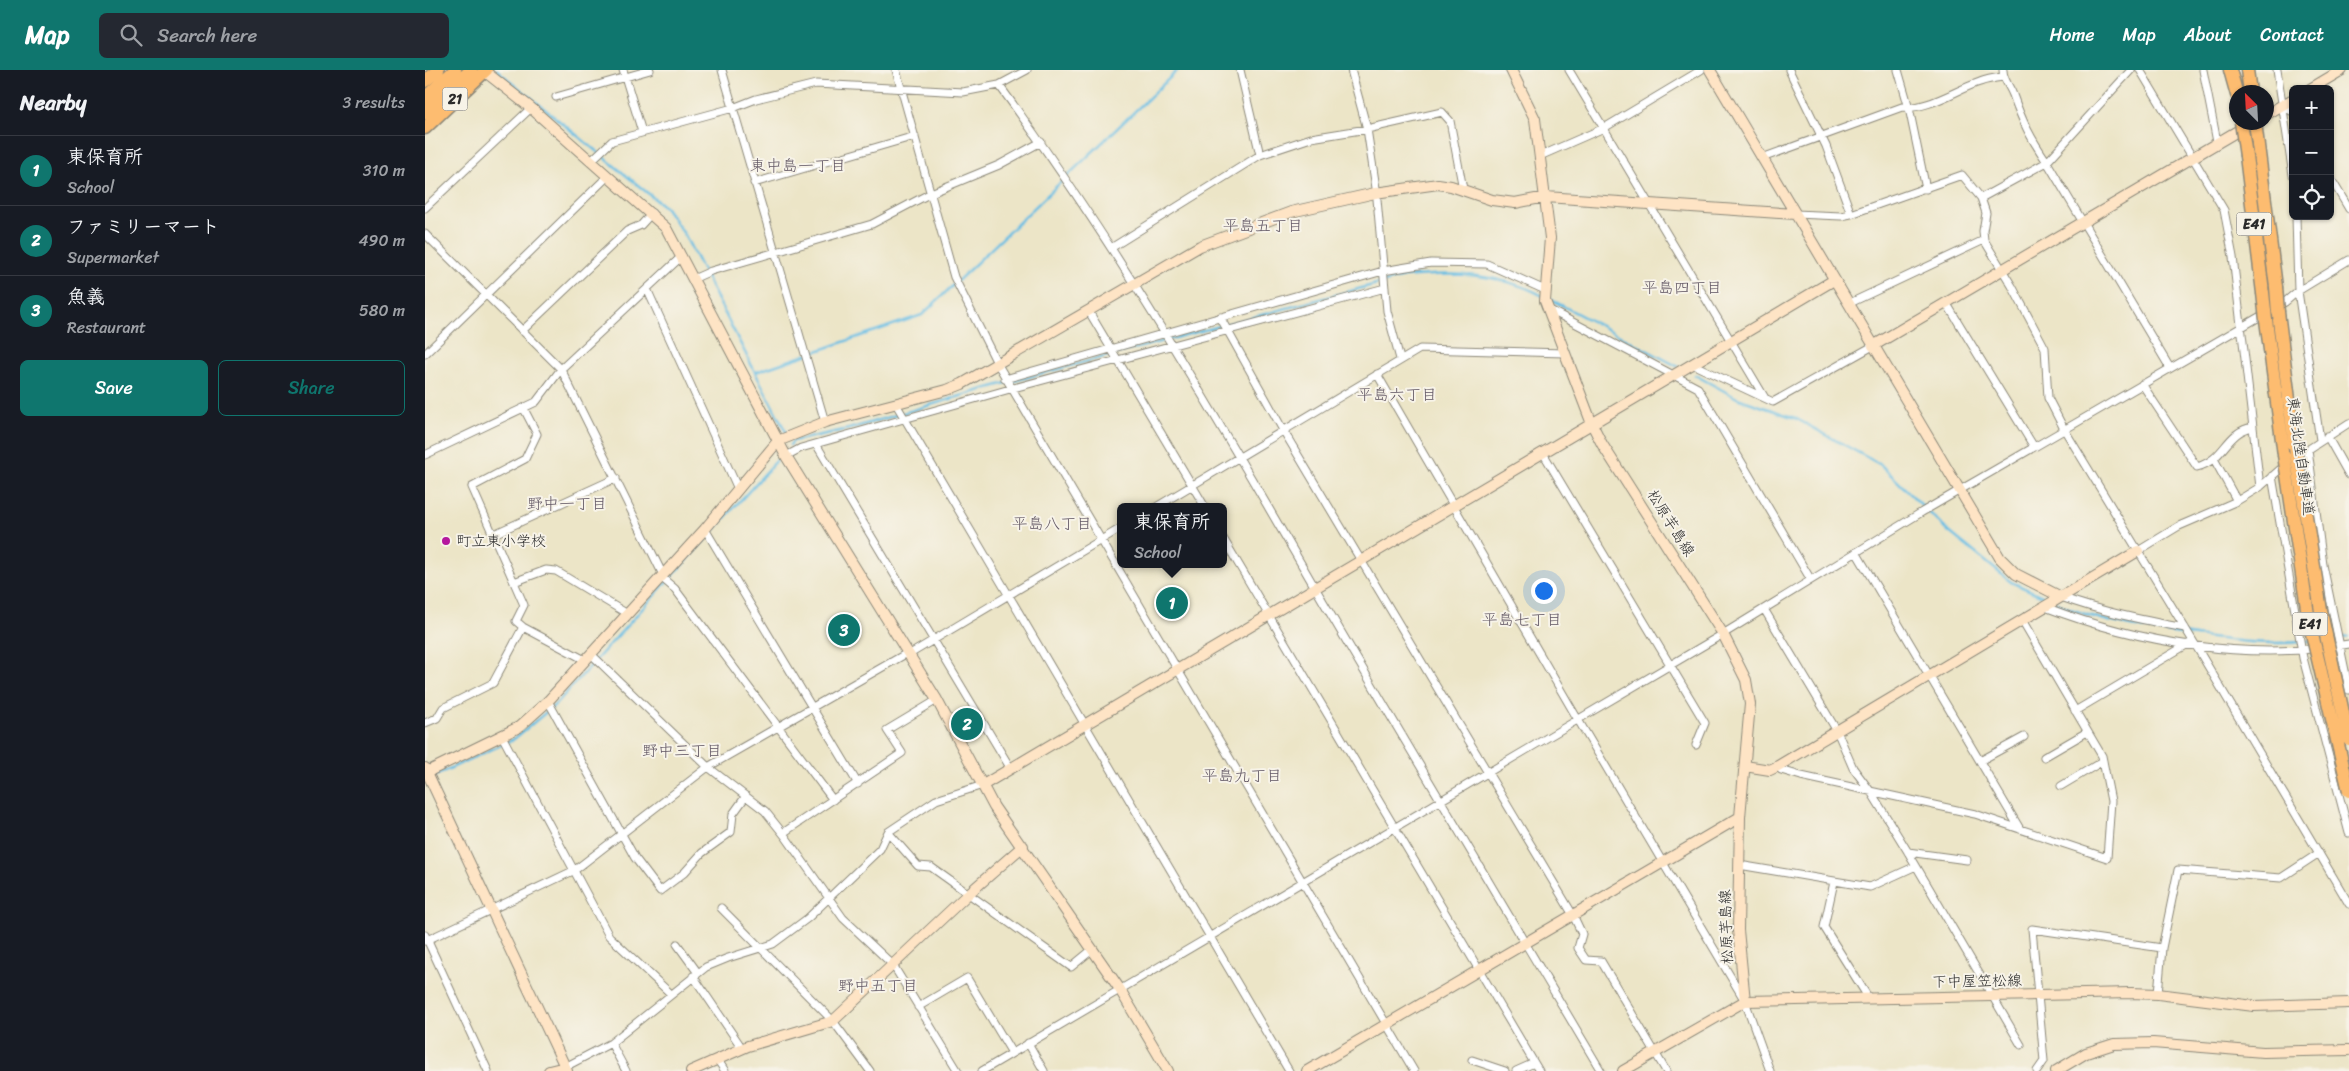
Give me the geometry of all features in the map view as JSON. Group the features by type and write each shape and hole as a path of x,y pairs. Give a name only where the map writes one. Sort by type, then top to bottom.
{"highway":[{"name":"21","path":"425,82 438,70"},
{"name":"21","path":"425,98 455,70"},
{"path":"425,102 459,70"},
{"name":"21","path":"425,113 471,70"},
{"name":"21","path":"425,128 485,70"},
{"path":"2232,70 2235,85"},
{"path":"2247,70 2249,85"},
{"path":"2255,70 2256,85"},
{"name":"東海北陸自動車道","path":"2242,130 2284,455 2309,620 2349,791"},
{"name":"東海北陸自動車道","path":"2255,130 2261,152 2295,447 2322,617 2349,740"},
{"path":"2260,130 2261,152"}],"street":[{"path":"485,70 593,159 608,176 652,213 666,228 697,277 781,440 786,456 937,700 994,807 1023,846 1119,988 1168,1071"},
{"path":"556,97 624,74 650,70"},
{"path":"722,70 825,422"},
{"path":"896,70 954,277 1008,383 1117,567"},
{"path":"593,159 612,141 733,108 756,99 816,84 963,92 999,85 1027,70"},
{"path":"1240,70 1260,155"},
{"path":"1351,70 1367,130 1387,311 1400,359"},
{"name":"松原芋島線","path":"1511,70 1535,119 1550,238 1546,298 1592,424 1723,634 1741,666 1748,692 1750,704 1740,817 1738,938 1745,1001"},
{"path":"1569,70 1765,398"},
{"path":"1540,156 1604,128 1701,70"},
{"path":"1710,70 1999,558 2016,574 2054,602 2091,624 2192,643 2301,648 2338,641 2349,644"},
{"path":"1789,70 1821,136 1851,214"},
{"path":"1898,70 1909,108 1926,189"},
{"path":"1981,198 2047,162 2131,70"},
{"path":"2140,70 2224,210 2233,257 2242,326 2260,487"},
{"path":"2203,70 2217,142"},
{"path":"2277,70 2289,152"},
{"path":"2317,85 2342,70"},
{"path":"624,74 641,132"},
{"path":"1761,158 1901,107 1909,108 1938,100 1981,81 2003,74 2013,93 2019,114 2029,136 2047,162 2170,368"},
{"path":"999,85 1067,178 1166,334 1240,456 1315,588 1601,1071"},
{"path":"2274,110 2289,101"},
{"path":"2281,105 2289,110"},
{"path":"425,208 531,108"},
{"path":"1111,248 1260,155 1311,138 1367,130 1442,112 1450,121 1463,190"},
{"path":"1692,364 1773,402 1947,304 2239,130"},
{"path":"754,183 915,136"},
{"path":"697,277 774,252 872,224 931,193 999,165 1041,142"},
{"path":"566,1069 427,774 505,740 519,727 550,705 592,658 626,613 664,579 708,532 738,489 781,440 825,422 897,406 947,390 1200,246 1291,212 1375,193 1438,184 1492,200 1515,203 1546,197 1841,216 1926,189 1962,174 1981,198 1986,213 1983,231 1984,240 2003,270 2045,348 2048,398 2064,429 2139,551 2349,904"},
{"path":"425,354 608,176"},
{"path":"2334,184 2349,209"},
{"path":"522,331 627,231 641,225 652,213"},
{"path":"2296,220 2298,291 2323,438 2349,475"},
{"path":"425,234 561,369 664,579 675,589 833,800"},
{"path":"1849,304 1984,240"},
{"path":"425,455 524,409 535,402 561,369 682,256"},
{"path":"982,1071 1119,988 1723,634 1927,509 2285,302 2298,291 2349,260"},
{"path":"1008,383 1114,354 1166,334 1221,318 1431,262 1487,264 1673,376 1698,388 1811,580"},
{"path":"549,1071 566,1069 611,1042 695,974 728,958 763,948 781,939 808,918 880,849 888,832 936,800 983,785 1834,280"},
{"path":"786,456 801,448 904,418 1008,383 1114,354 1172,344 1385,287"},
{"path":"647,289 738,489"},
{"path":"1947,304 2034,447"},
{"path":"1088,310 1203,503"},
{"path":"1221,318 1283,430 1573,915 1582,934 1578,948 1585,960 1601,961 1665,1071"},
{"path":"1163,503 1400,359 1420,349 1565,353"},
{"path":"1377,374 1455,505 1577,718 1745,1001 1771,1071"},
{"path":"2142,384 2197,467 2211,463 2240,429 2253,427"},
{"path":"897,406 1289,1071"},
{"path":"524,409 537,434 525,459 472,487 494,534 523,605 516,621 523,627 592,658 708,767 765,811 783,833 843,918 893,965 958,1071"},
{"path":"1745,766 1770,770 1778,766 2179,526 2237,501 2260,487 2323,438 2349,423"},
{"path":"816,444 1011,768"},
{"path":"2308,449 2323,564 2349,690"},
{"path":"1543,453 1705,723 1696,745"},
{"path":"2214,459 2237,501"},
{"path":"2272,476 2301,648 2349,833"},
{"path":"494,534 616,478"},
{"path":"488,1071 426,939 575,870 623,835 708,767 933,640 1117,530"},
{"path":"708,532 857,784"},
{"path":"1227,545 1539,1071"},
{"path":"1856,552 2020,829"},
{"path":"1117,568 1414,1071"},
{"path":"514,582 546,570 556,571 626,613"},
{"path":"2054,602 2186,630"},
{"path":"1764,609 1837,731 1853,768 1871,792 1908,852 2021,1045"},
{"path":"1778,766 1781,770 1801,776 1975,814 2107,858 2111,801 2103,762 2022,620"},
{"path":"425,723 437,718 443,708 493,683 523,627"},
{"path":"2075,711 2192,643"},
{"path":"783,833 902,753 887,730 937,700"},
{"path":"550,705 635,858 660,891 684,872 702,853 731,832 733,814 746,796"},
{"path":"2044,757 2087,732"},
{"path":"1980,761 2024,737"},
{"path":"505,740 609,936 671,994"},
{"path":"2061,786 2103,762"},
{"path":"1307,1071 1740,817"},
{"path":"888,832 918,866 931,867 967,895 1071,967 1093,949"},
{"path":"691,1071 742,1048 833,1021 967,895 1023,846"},
{"path":"1908,852 1967,860"},
{"path":"2158,994 2162,948 2178,870 2281,878 2319,854"},
{"path":"1739,865 1870,887 1916,866"},
{"path":"1834,882 1824,927 1868,997"},
{"path":"721,908 763,948 833,1021 870,1071"},
{"path":"2037,1071 2044,1061 2032,929 2162,948"},
{"path":"677,944 742,1048"},
{"path":"918,1006 967,978 1013,1052"},
{"name":"下中屋笠松線","path":"1623,1071 1745,1001 1868,997 2158,994 2254,1006 2349,1003"},
{"path":"611,1042 626,1071"},
{"path":"2056,1071 2086,1053 2114,1044 2153,1043 2263,1052 2349,1050"},
{"path":"1028,1044 1043,1071"},
{"path":"717,1058 725,1071"},
{"path":"1473,1060 1505,1071"},
{"path":"1516,1071 1534,1063"}],"waterway":[{"path":"497,70 666,208 684,234 787,434"},
{"path":"756,372 922,315 1178,70"},
{"path":"790,445 793,441 849,429 988,388 1403,277 1457,274 1492,278 1509,282 1543,296"},
{"path":"1548,298 1677,366"},
{"path":"1695,375 1737,398 1795,418 1881,465 1948,531 2011,582 2051,600"},
{"path":"425,780 514,739 556,704 779,458"},
{"path":"2056,603 2107,621 2160,631 2253,642 2282,643 2310,641"},
{"path":"2331,639 2349,637"}],"place":[{"name":"町立東小学校","path":"446,541"},
{"name":"東保育所","path":"1172,603"},
{"name":"魚義","path":"844,630"},
{"name":"ファミリーマート","path":"967,724"}],"district":[{"name":"東中島一丁目","path":"798,165"},
{"name":"平島五丁目","path":"1263,225"},
{"name":"平島四丁目","path":"1682,287"},
{"name":"平島六丁目","path":"1397,394"},
{"name":"野中一丁目","path":"567,503"},
{"name":"平島八丁目","path":"1052,523"},
{"name":"平島七丁目","path":"1522,619"},
{"name":"野中三丁目","path":"682,750"},
{"name":"平島九丁目","path":"1242,775"},
{"name":"野中五丁目","path":"878,985"}]}
